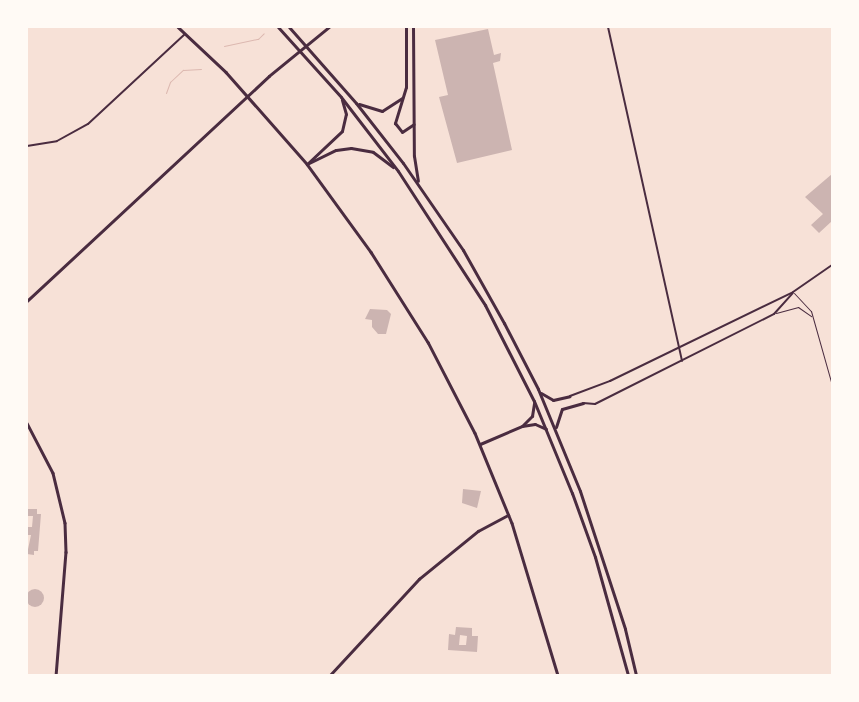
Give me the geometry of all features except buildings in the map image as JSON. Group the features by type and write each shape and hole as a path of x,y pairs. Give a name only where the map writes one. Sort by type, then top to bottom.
{"highway":[{"path":"278,27 341,97 398,171 471,280 548,430 595,557 628,675"},
{"path":"289,27 356,103 420,186 466,256 538,389 556,431 602,556 636,675"},
{"path":"406,27 406,82 395,126 405,132 414,124"},
{"path":"413,27 415,171 420,186"},
{"path":"307,164 342,131 346,114 341,97"},
{"path":"356,103 370,110 382,111 403,97"},
{"path":"307,164 336,150 359,148 373,152 398,171"},
{"path":"538,389 553,400 570,396"},
{"path":"522,426 532,416 534,401"},
{"path":"556,431 556,417 562,409 583,404"},
{"path":"480,444 522,426 535,424 548,430"}],"main road":[{"path":"178,27 248,96 307,164 351,222 416,323 480,444 508,514 532,583 558,675"},
{"path":"27,301 248,96 330,27"},
{"path":"27,423 52,473 65,523 66,552 56,675"},
{"path":"330,675 419,579 478,532 508,514"}],"street":[{"path":"608,27 682,360"},
{"path":"27,146 57,141 88,124 185,34"},
{"path":"570,396 679,348 793,292 832,265"},
{"path":"583,404 595,404 774,314 793,292"}],"lane":[{"path":"793,292 813,317 832,385"},
{"path":"774,314 798,307 813,317"}],"waterway":[{"path":"224,46 258,39 264,33"},
{"path":"166,93 170,82 183,70 201,69"}]}
